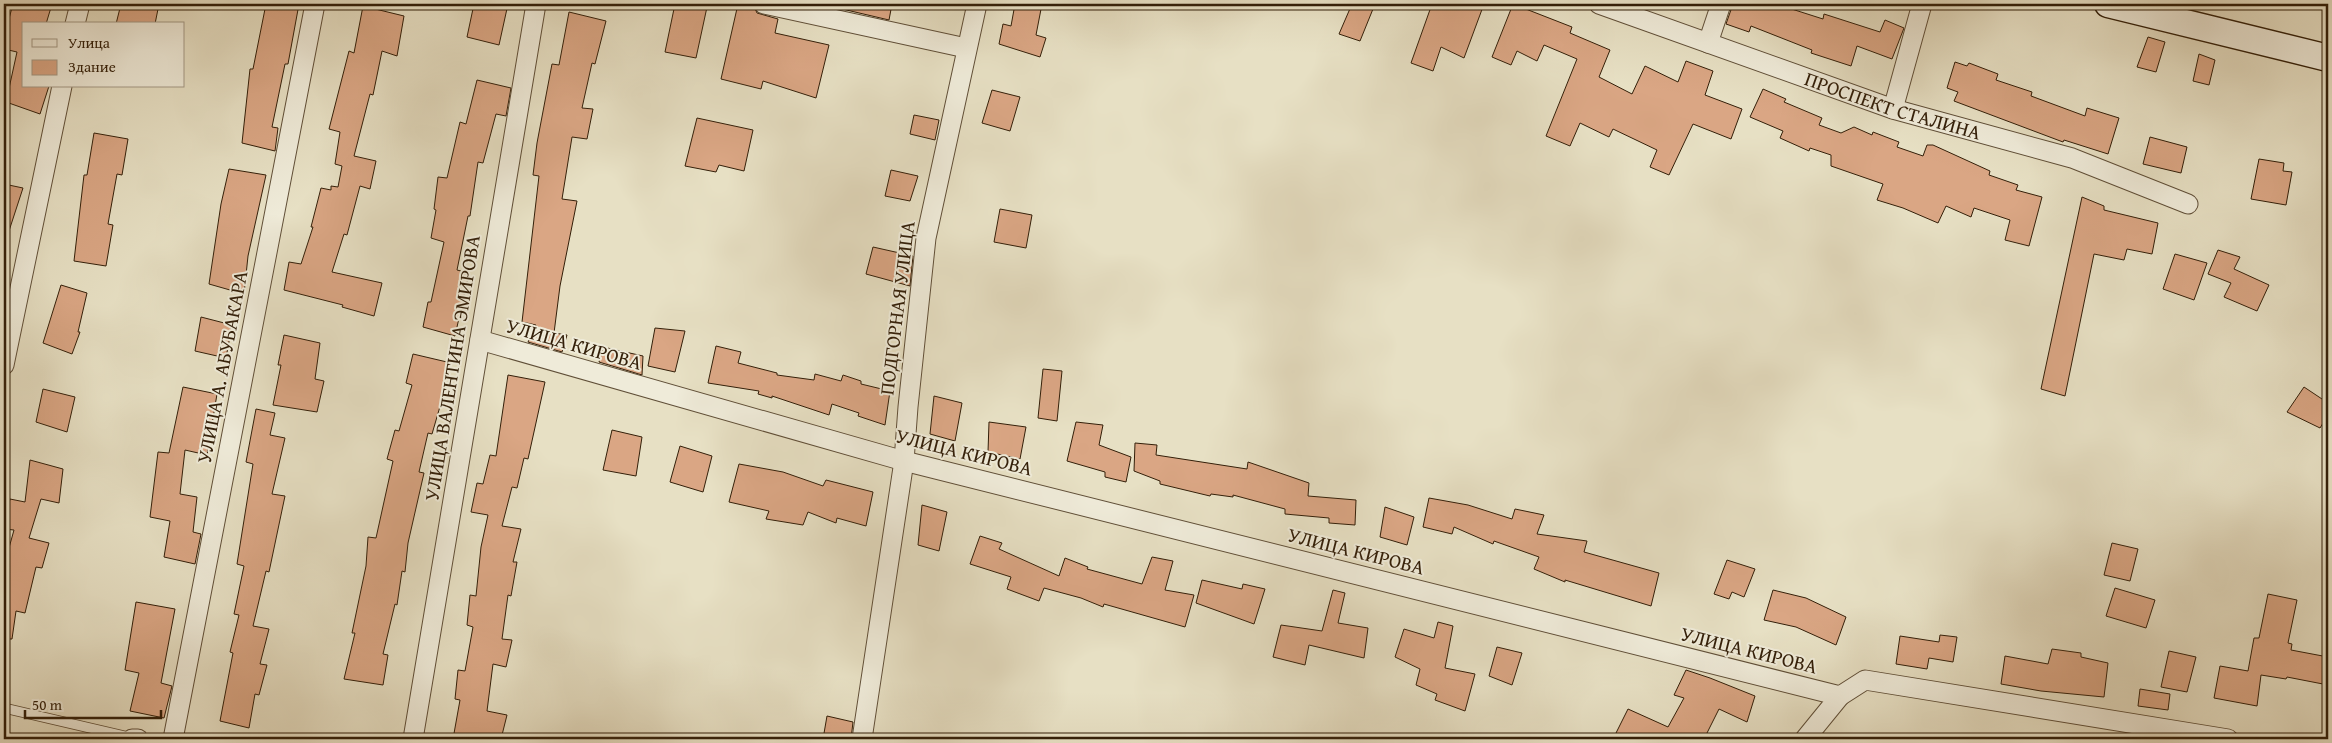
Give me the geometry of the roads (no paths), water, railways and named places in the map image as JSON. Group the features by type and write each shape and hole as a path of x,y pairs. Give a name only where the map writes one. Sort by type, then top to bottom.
{"street":[{"path":"76,22 80,4"},
{"name":"УЛИЦА А. АБУБАКАРА","path":"173,739 315,4"},
{"name":"УЛИЦА ВАЛЕНТИНА ЭМИРОВА","path":"413,739 536,4"},
{"path":"764,4 966,48"},
{"name":"ПОДГОРНАЯ УЛИЦА","path":"862,739 904,461 926,238 977,4"},
{"name":"ПРОСПЕКТ СТАЛИНА","path":"1599,4 1893,109 2072,158 2188,204"},
{"path":"1708,43 1721,4"},
{"path":"1893,109 1922,4"},
{"path":"2108,4 2328,58"},
{"path":"4,365 62,88"},
{"name":"УЛИЦА КИРОВА","path":"480,340 904,461 1840,696"},
{"path":"1805,739 1840,696 1865,680 2228,739"}],"lane":[{"path":"4,708 134,739"}]}
